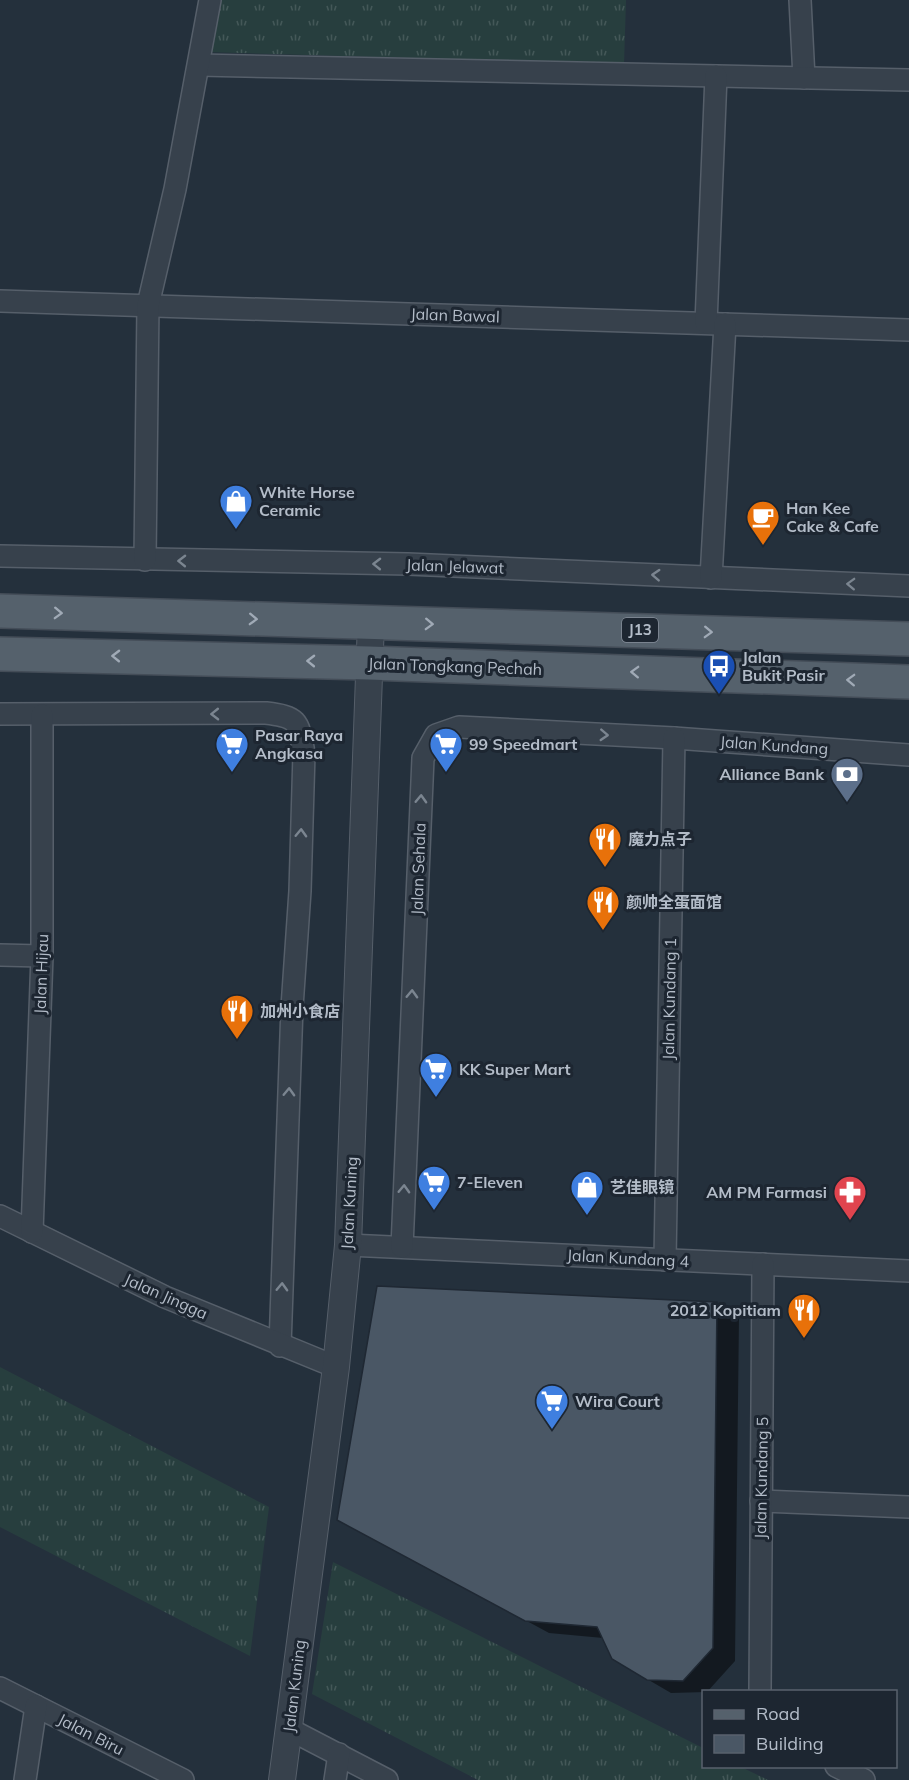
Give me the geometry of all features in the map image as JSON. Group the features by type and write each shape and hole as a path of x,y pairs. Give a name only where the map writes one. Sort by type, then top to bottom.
{"main road":[{"name":"J13","path":"0,611 909,639"},
{"name":"Jalan Tongkang Pechah","path":"0,654 369,663 909,682"}],"street":[{"path":"145,560 148,305 175,189 210,0"},
{"path":"800,0 804,78"},
{"path":"199,65 909,80"},
{"path":"711,578 716,323 716,76"},
{"name":"Jalan Bawal","path":"0,301 909,330"},
{"name":"Jalan Jelawat","path":"0,556 408,564 909,586"},
{"name":"Jalan Kuning","path":"282,1780 336,1367 348,1245 371,622"},
{"path":"0,714 266,713 286,715 295,721 300,732 304,753 300,891 292,1007 280,1346"},
{"name":"Jalan Hijau","path":"32,1232 42,956 42,715"},
{"name":"Jalan Sehala","path":"402,1247 423,758 436,735 459,727 674,738"},
{"name":"Jalan Kundang","path":"674,738 909,755"},
{"name":"Jalan Kundang 1","path":"664,1260 674,738"},
{"path":"0,955 42,956"},
{"name":"Jalan Jingga","path":"0,1216 165,1297 336,1367"},
{"name":"Jalan Kundang 4","path":"348,1245 909,1271"},
{"name":"Jalan Kundang 5","path":"760,1690 763,1264"},
{"path":"760,1501 909,1507"},
{"name":"Jalan Biru","path":"0,1688 183,1780"},
{"path":"25,1780 36,1706"},
{"path":"289,1729 387,1780"},
{"path":"335,1780 339,1754"},
{"path":"838,1768 864,1780"}],"green space":[{"path":"216,0 626,0 624,64 206,52"},
{"path":"0,1367 269,1507 250,1656 0,1527"},
{"path":"333,1562 702,1747 702,1768 743,1768 768,1780 478,1780 312,1694"}],"building":[{"path":"377,1286 717,1302 713,1648 683,1681 647,1680 612,1659 597,1627 525,1621 337,1520"}],"place":[{"name":"White Horse Ceramic","path":"236,530"},
{"name":"Han Kee Cake & Cafe","path":"763,546"},
{"name":"Jalan Bukit Pasir","path":"719,695"},
{"name":"Pasar Raya Angkasa","path":"232,773"},
{"name":"99 Speedmart","path":"446,773"},
{"name":"Alliance Bank","path":"847,803"},
{"name":"魔力点子","path":"605,868"},
{"name":"颜帅全蛋面馆","path":"603,931"},
{"name":"加州小食店","path":"237,1040"},
{"name":"KK Super Mart","path":"436,1098"},
{"name":"7-Eleven","path":"434,1211"},
{"name":"艺佳眼镜","path":"587,1216"},
{"name":"AM PM Farmasi","path":"850,1221"},
{"name":"2012 Kopitiam","path":"804,1339"},
{"name":"Wira Court","path":"552,1430"}]}
